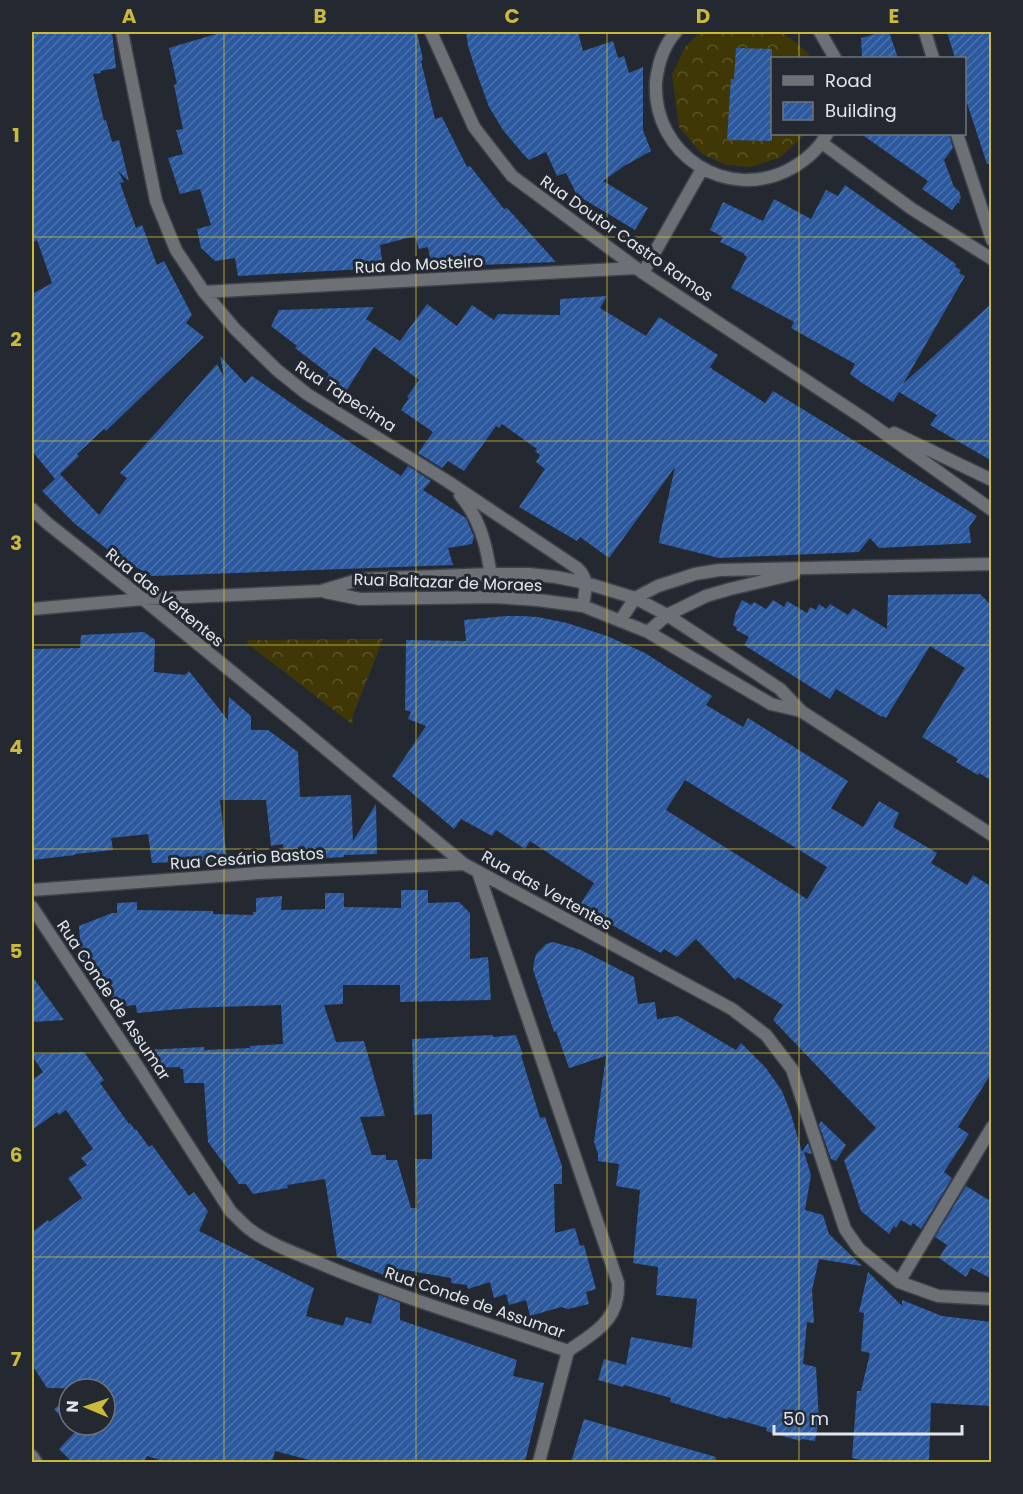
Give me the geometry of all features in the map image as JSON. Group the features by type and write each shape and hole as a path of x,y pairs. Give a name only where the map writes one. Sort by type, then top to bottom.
{"street":[{"name":"Rua Tapecima","path":"123,32 156,201 176,250 204,292 235,329 277,370 307,394 447,481 577,568 586,583"},
{"name":"Rua Doutor Castro Ramos","path":"431,32 474,127 512,176 639,271 864,418 992,510"},
{"path":"676,32 669,40 657,67 656,97 663,126 679,150 702,169 727,179 754,181 780,175 803,162 825,138 912,208 992,259"},
{"path":"820,32 834,57"},
{"path":"925,32 933,57"},
{"path":"957,135 992,240"},
{"path":"639,271 702,169"},
{"name":"Rua do Mosteiro","path":"204,292 639,271"},
{"name":"Rua Doutor Castro Ramos","path":"864,418 992,480"},
{"name":"Rua Tapecima","path":"447,481 471,507 482,530 494,597"},
{"name":"Rua das Vertentes","path":"32,509 46,523 143,599 464,864 732,1009 766,1035 792,1070 845,1229 859,1250 899,1282 938,1296 992,1299"},
{"path":"620,621 635,598 658,586 695,574 719,570 992,564"},
{"path":"648,632 666,615 706,596 822,568"},
{"name":"Rua Baltazar de Moraes","path":"32,609 143,599 321,591 361,579 529,574 586,583 635,598 666,615 780,689 801,711 992,835"},
{"path":"583,606 586,583"},
{"name":"Rua Baltazar de Moraes","path":"321,591 360,599 494,597 583,606 648,632 771,704 801,711"},
{"name":"Rua Cesário Bastos","path":"32,890 258,873 464,864"},
{"name":"Rua Conde de Assumar","path":"32,907 231,1212 248,1228 265,1239 350,1276 424,1304 568,1351 598,1330 613,1313 618,1283 478,872"},
{"path":"899,1282 992,1127"},
{"path":"540,1462 568,1351"},
{"path":"32,1456 36,1462"}],"green space":[{"path":"700,32 782,32 808,53 810,57 771,57 771,135 805,135 779,158 751,167 726,165 702,154 679,127 672,75 685,47"},
{"path":"383,639 352,718 353,725 247,643 248,640"}],"building":[{"path":"32,32 112,32 116,68 93,74 104,121 106,120 112,142 119,140 129,181 118,171 124,182 120,183 136,228 142,225 157,265 164,261 192,315 186,323 204,337 106,431 104,429 77,454 79,456 60,474 99,515 127,478 120,473 217,364 224,377 220,356 245,383 252,376 401,476 408,466 431,481 423,490 466,518 474,537 472,544 448,548 453,565 152,576 116,556 75,524 42,491 55,479 32,451 32,294 52,283 37,240 32,243"},
{"path":"223,32 417,32 423,60 421,61 435,119 442,117 467,167 470,166 504,209 507,208 556,262 480,265 480,256 431,264 428,247 419,249 415,236 380,245 383,268 238,276 235,258 215,261 201,248 197,229 211,225 200,189 180,194 168,158 183,154 176,130 183,129 169,48"},
{"path":"466,32 578,32 583,51 613,41 618,58 624,56 629,73 643,67 643,130 651,151 603,181 648,208 635,230 575,194 566,173 557,176 546,152 529,160 523,154 503,130 489,107 468,46"},
{"path":"889,32 898,57 862,57 861,38"},
{"path":"947,32 992,32 992,163 987,164 966,100 966,57 955,57"},
{"path":"736,48 772,49 772,141 727,140 731,79 734,79"},
{"path":"862,135 949,135 953,148 944,160 954,187 959,191 960,204 958,202 952,210 922,189 928,181"},
{"path":"845,185 956,264 955,267 961,270 959,273 965,276 903,384 992,303 992,461 930,425 937,415 899,392 893,402 862,383 850,374 855,364 791,328 794,322 731,288 747,257 720,242 723,237 710,230 723,202 763,221 774,199 811,219 826,190 838,196"},
{"path":"607,296 600,308 646,336 659,317 718,355 710,367 765,403 773,391 977,516 969,527 971,543 879,548 870,538 859,552 719,558 659,543 675,467 609,558 580,537 577,541 519,507 545,469 536,462 540,455 535,451 537,449 502,424 499,428 496,426 464,471 448,461 442,468 418,453 433,432 401,410 419,380 374,347 345,393 325,380 329,374 271,326 279,310 374,307 366,319 400,341 427,304 457,326 472,305 494,320 498,314 560,315 560,299"},
{"path":"980,594 992,606 992,781 956,762 958,759 922,737 965,668 930,646 886,718 836,689 830,699 744,645 749,637 736,630 737,628 733,625 742,600 751,605 754,602 766,609 773,600 784,607 787,601 807,613 810,607 816,610 819,604 826,609 830,604 848,615 853,608 887,629 888,595"},
{"path":"506,616 538,617 567,623 607,636 645,653 712,696 706,705 743,727 748,718 848,781 831,808 863,827 879,801 899,813 893,827 937,853 931,863 967,885 973,875 992,887 992,1072 958,1127 969,1134 944,1172 952,1178 921,1229 913,1223 911,1226 901,1220 889,1234 861,1211 844,1160 876,1128 773,1020 783,1005 738,977 735,980 696,939 677,957 664,949 661,953 579,906 594,883 530,841 525,849 496,830 492,836 461,819 454,829 392,776 426,726 408,719 411,712 405,710 406,640 466,641 464,620","holes":["685,780 827,867 807,899 666,810"]},
{"path":"144,632 155,640 154,672 185,675 189,671 228,720 229,697 251,716 251,730 268,730 298,752 300,797 351,795 353,841 376,804 377,854 284,858 283,844 271,846 266,800 220,800 227,860 152,863 148,834 111,838 113,850 32,860 32,649 80,648 81,635"},
{"path":"401,890 428,890 428,903 459,902 470,913 470,959 488,957 491,1000 400,1002 400,985 343,985 343,1004 324,1005 336,1042 364,1041 385,1116 360,1117 372,1155 386,1155 386,1160 397,1160 411,1208 417,1208 415,1159 432,1159 432,1114 414,1115 412,1039 516,1035 540,1118 545,1117 562,1166 562,1184 554,1184 555,1233 575,1228 580,1246 584,1245 596,1289 586,1292 589,1304 568,1309 561,1307 530,1316 526,1300 509,1305 506,1294 494,1298 490,1282 468,1289 467,1285 451,1283 451,1278 399,1269 399,1285 383,1279 384,1275 337,1257 325,1179 287,1185 288,1188 253,1194 246,1184 239,1184 208,1142 204,1083 184,1083 183,1069 180,1067 157,1068 144,1050 204,1047 204,1050 283,1044 281,1005 191,1008 137,1013 136,1005 116,1007 81,956 79,926 117,913 117,903 137,902 137,910 213,911 213,914 253,915 253,912 256,912 256,898 282,896 281,910 325,909 325,893 344,893 344,907 401,908"},
{"path":"553,942 581,950 634,977 638,1004 655,1002 657,1019 678,1016 736,1050 741,1043 766,1068 782,1091 802,1152 808,1143 812,1154 804,1152 811,1175 805,1210 823,1215 829,1234 862,1266 819,1259 812,1290 814,1323 807,1322 803,1364 816,1367 819,1420 815,1441 801,1439 800,1441 766,1431 767,1428 670,1402 671,1398 598,1380 604,1359 626,1365 631,1337 692,1348 697,1299 656,1295 658,1267 633,1263 640,1190 616,1186 619,1164 598,1161 594,1142 606,1056 569,1068 533,970 536,954 546,944"},
{"path":"32,976 64,1020 32,1022"},
{"path":"84,1052 104,1080 100,1083 129,1124 136,1129 149,1147 152,1145 189,1196 194,1192 208,1211 199,1231 314,1288 306,1316 343,1326 346,1317 371,1324 379,1295 400,1303 400,1320 517,1360 513,1376 544,1383 525,1462 317,1462 275,1451 272,1462 166,1462 147,1456 144,1462 72,1462 59,1449 70,1437 117,1437 117,1377 57,1377 57,1388 47,1388 32,1365 32,1232 82,1198 68,1178 87,1165 81,1158 93,1149 66,1110 59,1115 57,1112 32,1130 32,1080 43,1072 32,1054"},
{"path":"821,1121 846,1145 836,1161 831,1159 819,1125"},
{"path":"966,1186 992,1202 992,1279 971,1268 966,1277 939,1258 947,1245 935,1237"},
{"path":"868,1272 902,1306 902,1300 942,1316 992,1322 992,1406 931,1403 929,1462 868,1462 852,1458 857,1391 861,1391 870,1353 861,1351 864,1313 859,1312"},
{"path":"584,1419 716,1457 715,1462 571,1462"}]}
